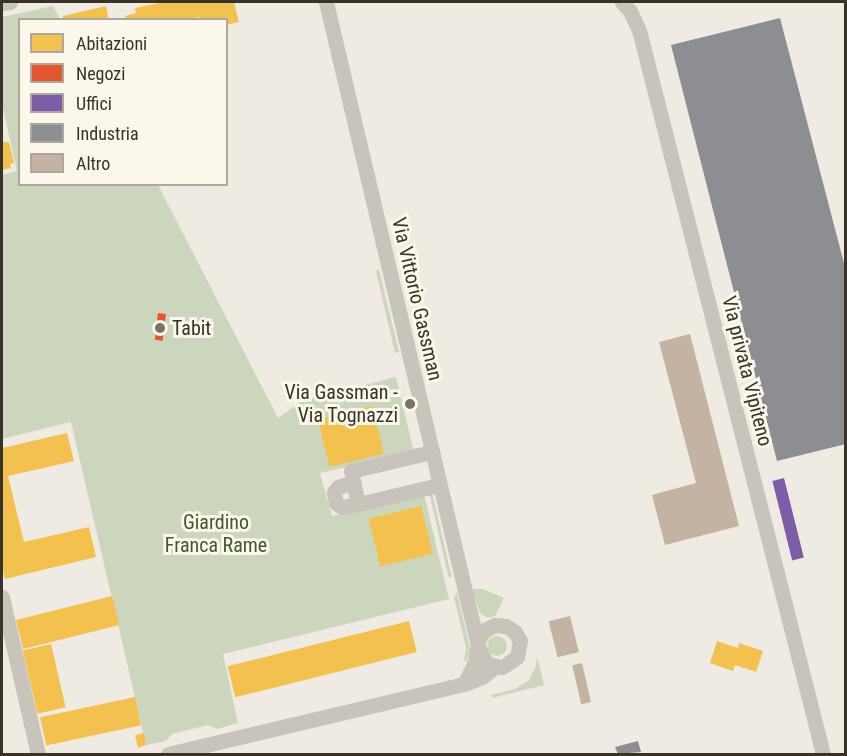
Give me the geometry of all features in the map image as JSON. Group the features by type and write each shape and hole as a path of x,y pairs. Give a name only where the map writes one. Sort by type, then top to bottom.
{"street":[{"path":"2,3 10,2"},
{"name":"Via Vittorio Gassman","path":"326,2 478,647 483,660 495,667"},
{"name":"Via privata Vipiteno","path":"622,2 630,11 639,30 823,754"},
{"path":"358,504 351,471 431,452"},
{"path":"344,485 338,487 334,492 336,503 342,507 439,485"},
{"path":"2,597 38,754"},
{"path":"468,605 477,618 490,627"},
{"path":"168,754 464,684 482,677 495,667 505,666 514,661 519,652 519,641 509,627 500,625 490,627 480,636 472,669 464,684"}],"green space":[{"name":"Giardino Franca Rame","path":"53,6 59,18 18,18 18,186 159,186 278,418 302,401 396,377 414,452 320,473 332,516 424,494 449,599 223,654 238,723 217,729 208,725 172,734 166,741 146,745 71,422 2,439 2,175 17,171 2,104 2,17"},
{"path":"379,270 399,352 395,353 376,271"},
{"path":"432,492 452,577 449,577 429,493"},
{"path":"472,589 483,589 504,598 495,616 488,618 480,613"},
{"path":"457,592 470,649 467,662 464,660 466,648 454,597"},
{"path":"497,636 504,639 507,646 504,653 497,656 490,653 487,646 490,639"},
{"path":"537,656 544,685 492,698 491,695 515,689 529,680 536,666"}],"building: Abitazioni":[{"path":"164,2 234,2 239,22 228,25 228,18 200,17 126,18 125,16 136,13 135,8"},
{"path":"106,6 109,18 63,18 63,16"},
{"path":"2,138 3,142 9,142 14,163 10,164 11,168 2,170"},
{"path":"372,406 384,454 330,467 318,420"},
{"path":"67,433 74,461 8,476 24,542 89,527 96,557 5,579 2,566 2,448"},
{"path":"421,506 433,554 380,567 369,519"},
{"path":"112,596 119,625 23,649 16,620"},
{"path":"409,621 417,652 235,697 228,666"},
{"path":"717,641 738,648 739,643 763,651 756,672 735,665 733,671 710,663"},
{"path":"51,644 66,707 37,714 23,651"},
{"path":"135,697 141,725 46,746 40,717"},
{"path":"144,733 146,745 138,748 135,735"}],"building: Negozi":[{"path":"158,313 166,314 163,341 155,340"}],"building: Uffici":[{"path":"784,478 804,558 792,560 772,481"}],"building: Industria":[{"path":"780,18 846,271 846,444 777,461 671,45"},
{"path":"638,741 641,752 618,754 615,747"}],"building: Altro":[{"path":"690,334 739,526 665,545 652,495 696,483 659,342"},
{"path":"570,616 579,652 558,657 549,621"},
{"path":"582,663 591,702 581,704 572,665"}],"place":[{"name":"Tabit","path":"160,328"},
{"name":"Via Gassman - Via Tognazzi","path":"410,404"}]}
